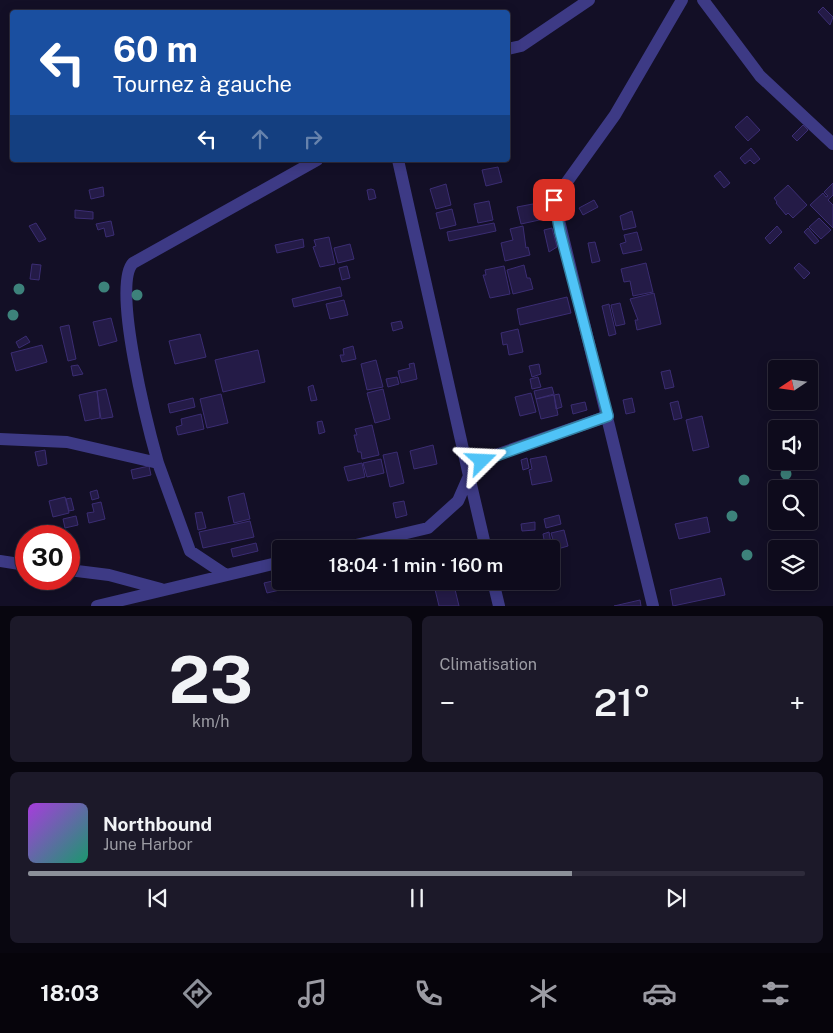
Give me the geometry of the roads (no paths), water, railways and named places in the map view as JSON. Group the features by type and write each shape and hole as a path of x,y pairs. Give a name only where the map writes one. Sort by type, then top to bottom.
{"street":[{"path":"510,49 521,46 588,0"},
{"path":"653,606 608,416 560,232 554,200 615,115 682,0"},
{"path":"703,0 760,76 833,144"},
{"path":"226,575 190,551 158,463 145,417 133,359 127,286 128,268 133,263 313,162"},
{"path":"398,162 484,540"},
{"path":"378,540 428,528 458,501 468,476 487,458 608,416"},
{"path":"0,439 67,442 158,463"},
{"path":"0,561 15,563"},
{"path":"97,606 272,564"},
{"path":"80,571 109,575 163,590"},
{"path":"495,590 499,606"}]}
